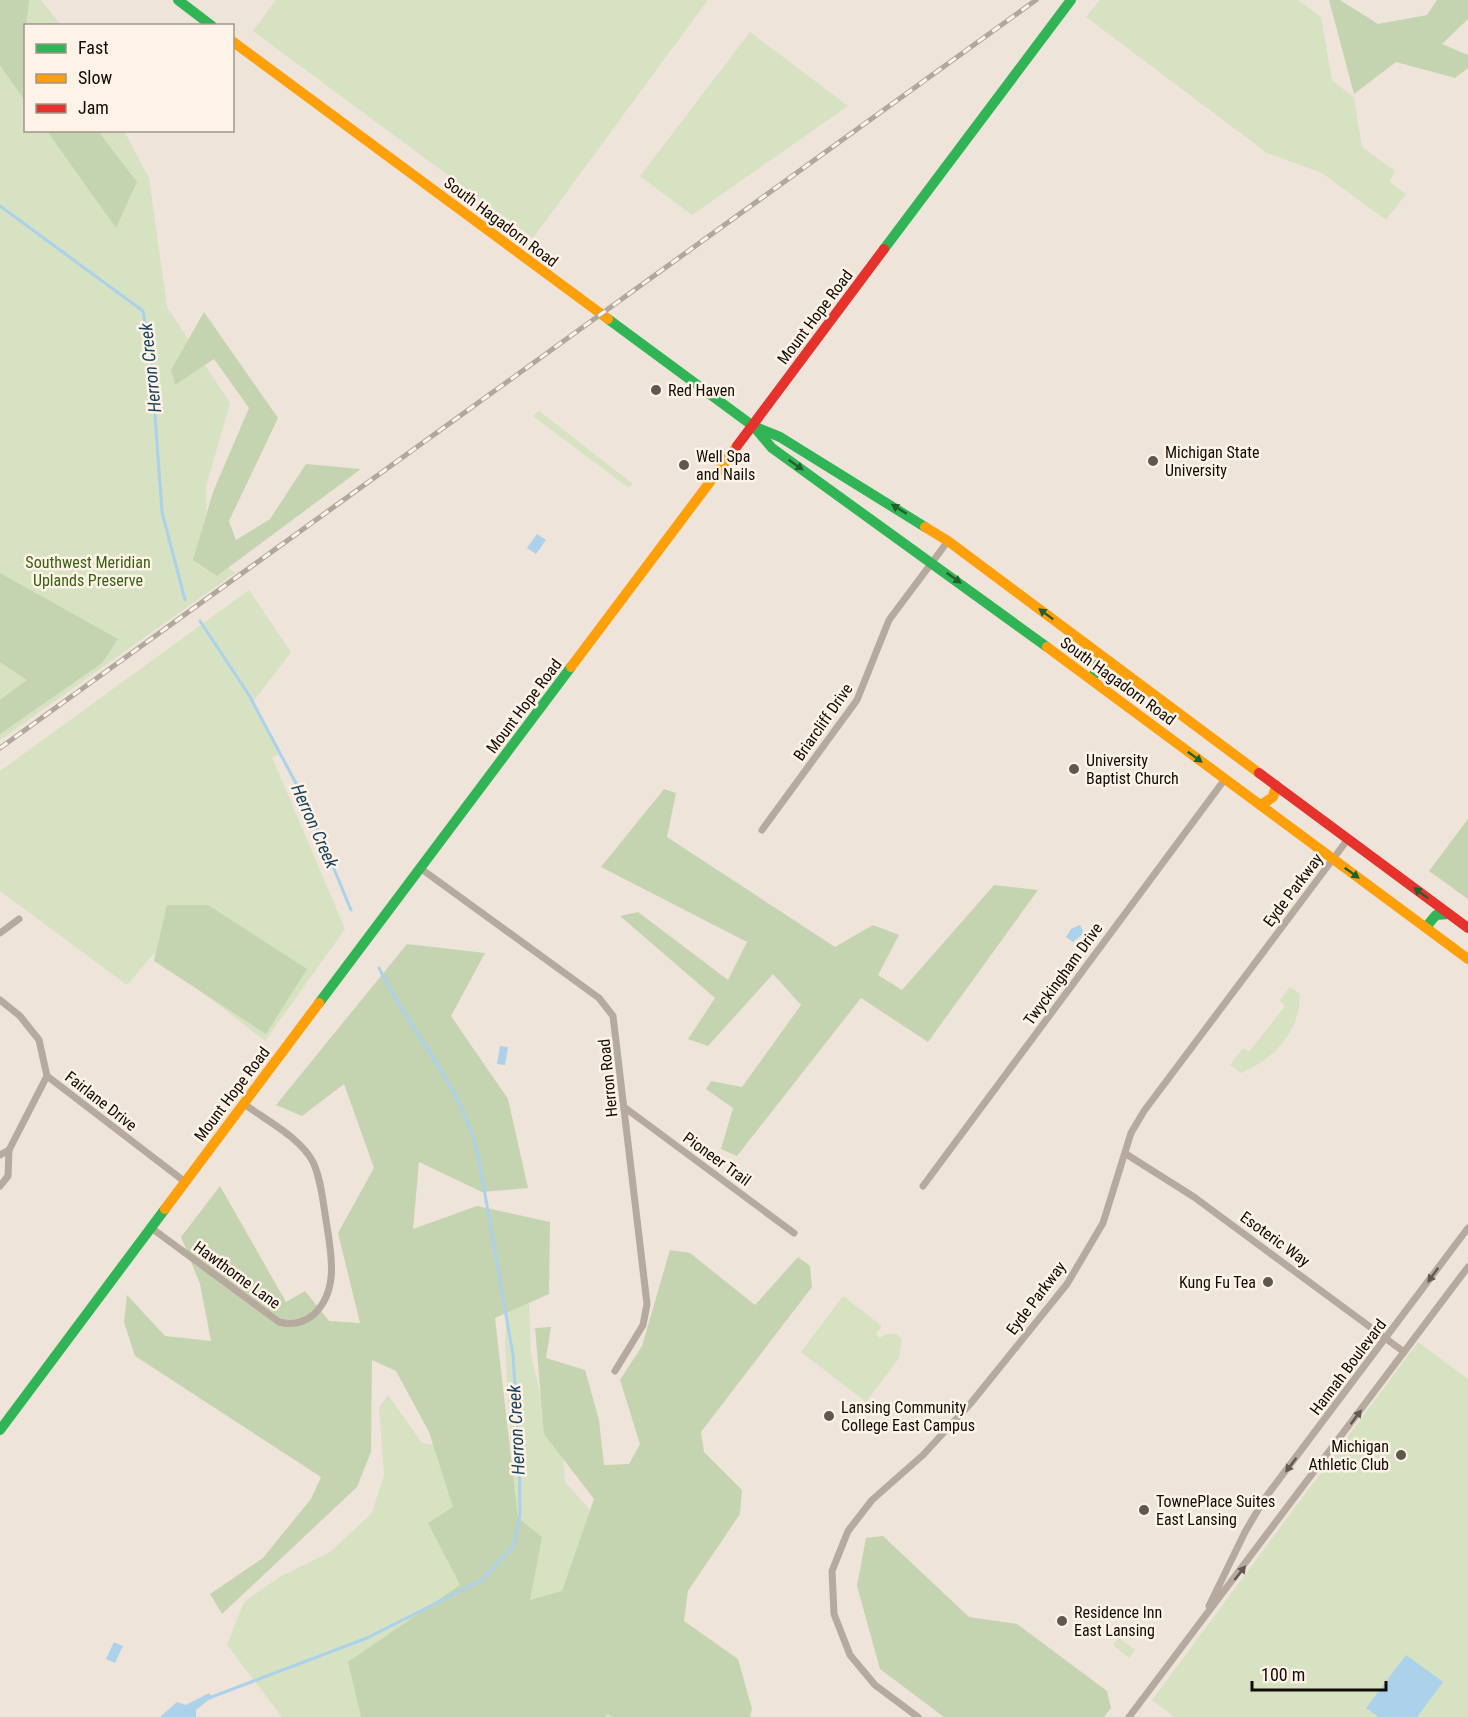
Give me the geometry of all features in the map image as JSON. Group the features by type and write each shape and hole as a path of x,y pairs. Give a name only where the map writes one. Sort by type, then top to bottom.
{"street":[{"path":"178,0 209,24"},
{"name":"Mount Hope Road","path":"0,1430 184,1181 1071,0"},
{"name":"South Hagadorn Road","path":"234,42 753,426 772,448 932,562 1468,959"},
{"name":"South Hagadorn Road","path":"753,426 780,437 948,541 1468,928"},
{"name":"Briarcliff Drive","path":"762,830 857,700 889,620 948,541"},
{"path":"1092,680 1098,664 1109,661"},
{"name":"Twyckingham Drive","path":"923,1186 1225,778"},
{"path":"1261,805 1273,797 1276,785"},
{"name":"Eyde Parkway","path":"918,1717 875,1685 850,1655 834,1614 832,1571 848,1531 872,1500 923,1455 972,1404 1067,1284 1103,1223 1131,1133 1144,1111 1348,839"},
{"name":"Herron Road","path":"420,868 606,1006 615,1023 647,1304 643,1325 615,1371"},
{"path":"1426,927 1436,915 1449,914"},
{"path":"0,933 19,919"},
{"name":"Fairlane Drive","path":"0,1000 20,1016 39,1040 47,1076 184,1181"},
{"path":"0,1186 8,1176 9,1150 47,1076"},
{"name":"Hawthorne Lane","path":"150,1227 279,1322 290,1324 302,1322 320,1307 329,1290 332,1268 323,1200 315,1166 299,1146 243,1103"},
{"name":"Pioneer Trail","path":"624,1107 794,1233"},
{"path":"0,1155 9,1150"},
{"name":"Esoteric Way","path":"1126,1154 1204,1203 1404,1352"},
{"name":"Hannah Boulevard","path":"1203,1619 1245,1532 1265,1498 1387,1339 1468,1228"},
{"name":"Hannah Boulevard","path":"1129,1717 1468,1267"}],"green space":[{"name":"Southwest Meridian Uplands Preserve","path":"0,0 41,0 60,24 24,24 24,132 125,132 149,178 167,307 230,403 206,486 207,552 235,573 0,740"},
{"path":"0,0 29,0 26,24 24,24 24,100 0,65"},
{"path":"276,0 707,1 533,238 253,31"},
{"path":"1100,0 1298,0 1321,17 1332,80 1354,98 1362,147 1395,171 1390,182 1406,194 1386,220 1322,173 1267,153 1086,17"},
{"path":"1329,0 1340,0 1378,24 1427,15 1437,0 1468,0 1468,19 1442,44 1468,55 1468,68 1455,78 1396,62 1354,94"},
{"path":"750,32 848,106 692,215 640,176"},
{"path":"48,132 99,132 137,182 116,228"},
{"path":"204,312 278,418 229,521 236,540 270,519 306,464 361,469 217,576 193,560 213,492 249,408 214,359 175,385 171,370"},
{"path":"539,411 633,484 629,488 533,416"},
{"path":"0,573 118,639 102,663 0,734 0,700 27,680 0,662"},
{"path":"249,590 291,652 253,702 281,754 272,757 345,929 265,1041 153,954 127,985 0,891 0,771"},
{"path":"664,789 676,793 667,837 835,947 873,925 899,935 878,975 902,990 994,885 1038,890 928,1042 861,998 737,1156 721,1149 733,1108 706,1089 711,1081 742,1087 801,1005 773,974 708,1046 688,1039 715,998 620,916 638,912 728,980 747,942 601,867"},
{"path":"1468,819 1468,899 1429,871"},
{"path":"167,905 208,905 307,969 266,1034 154,961"},
{"path":"407,944 485,953 451,1016 508,1099 528,1188 482,1192 419,1162 413,1229 477,1206 550,1222 549,1294 495,1318 518,1518 542,1537 530,1600 562,1591 594,1499 544,1434 535,1328 551,1327 546,1358 585,1370 599,1420 604,1465 629,1464 640,1444 620,1380 642,1346 670,1250 690,1253 755,1305 798,1257 810,1266 812,1287 701,1432 704,1452 742,1490 740,1514 688,1591 684,1621 738,1659 752,1709 750,1717 613,1717 607,1714 606,1717 361,1717 348,1662 460,1585 428,1523 453,1507 429,1432 396,1371 372,1360 371,1452 357,1487 222,1614 210,1594 263,1558 311,1499 321,1477 135,1356 124,1322 127,1295 165,1336 211,1341 200,1284 181,1237 220,1186 286,1302 305,1291 329,1321 360,1323 338,1233 374,1168 344,1084 302,1116 276,1105"},
{"path":"1290,987 1300,994 1299,1008 1290,1032 1274,1052 1241,1073 1230,1065 1243,1048 1249,1052 1285,1006 1279,1001"},
{"path":"507,1274 528,1274 531,1354 540,1393 560,1418 565,1482 599,1520 653,1717 282,1717 227,1645 244,1602 281,1576 330,1552 372,1513 384,1475 379,1407 388,1395 422,1443 443,1446 507,1507 512,1464 505,1348"},
{"path":"843,1296 882,1326 876,1334 880,1338 886,1334 896,1334 902,1339 899,1358 866,1402 801,1352"},
{"name":"Michigan Athletic Club","path":"1418,1342 1468,1379 1468,1717 1175,1717 1152,1700"},
{"path":"883,1536 969,1617 1017,1624 1107,1691 1111,1708 1104,1717 944,1717 880,1669 857,1586 866,1538"},
{"path":"1119,1638 1135,1650 1129,1658 1113,1645"}],"water":[{"path":"537,534 546,540 536,554 527,548"},
{"path":"1080,925 1084,933 1073,942 1066,937 1071,929"},
{"path":"500,1046 508,1047 505,1065 497,1064"},
{"path":"114,1642 123,1646 115,1663 106,1659"},
{"path":"1406,1655 1443,1682 1417,1717 1379,1717 1366,1708"},
{"path":"209,1693 212,1697 196,1710 196,1717 160,1717 177,1702 186,1705"}],"waterway":[{"name":"Herron Creek","path":"0,206 143,311 151,360 162,512 185,600"},
{"name":"Herron Creek","path":"200,621 249,695 308,806 351,910"},
{"name":"Herron Creek","path":"209,1698 367,1638 482,1580 514,1545 520,1515 519,1443 513,1355 478,1154 470,1127 447,1080 379,968"}],"railway":[{"path":"0,748 1036,0"}],"traffic: fast":[{"path":"178,0 209,24"},
{"path":"884,249 1071,0"},
{"path":"608,319 753,426 780,437 925,527"},
{"path":"755,428 772,448 1047,647"},
{"path":"1092,680 1098,664 1109,661"},
{"path":"319,1003 571,667"},
{"path":"1426,927 1436,915 1449,914"},
{"path":"0,1430 165,1209"}],"traffic: slow":[{"path":"234,42 608,319"},
{"path":"571,667 737,446"},
{"path":"925,527 948,541 1259,773"},
{"path":"1047,647 1468,959"},
{"path":"1261,805 1273,797 1276,785"},
{"path":"165,1209 319,1003"}],"traffic: jam":[{"path":"737,446 884,249"},
{"path":"1259,773 1468,928"}],"place":[{"name":"Red Haven","path":"656,390"},
{"name":"Michigan State University","path":"1153,461"},
{"name":"Well Spa and Nails","path":"684,465"},
{"name":"University Baptist Church","path":"1074,769"},
{"name":"Kung Fu Tea","path":"1268,1282"},
{"name":"Lansing Community College East Campus","path":"829,1416"},
{"name":"Michigan Athletic Club","path":"1401,1455"},
{"name":"TownePlace Suites East Lansing","path":"1144,1510"},
{"name":"Residence Inn East Lansing","path":"1062,1621"}]}
